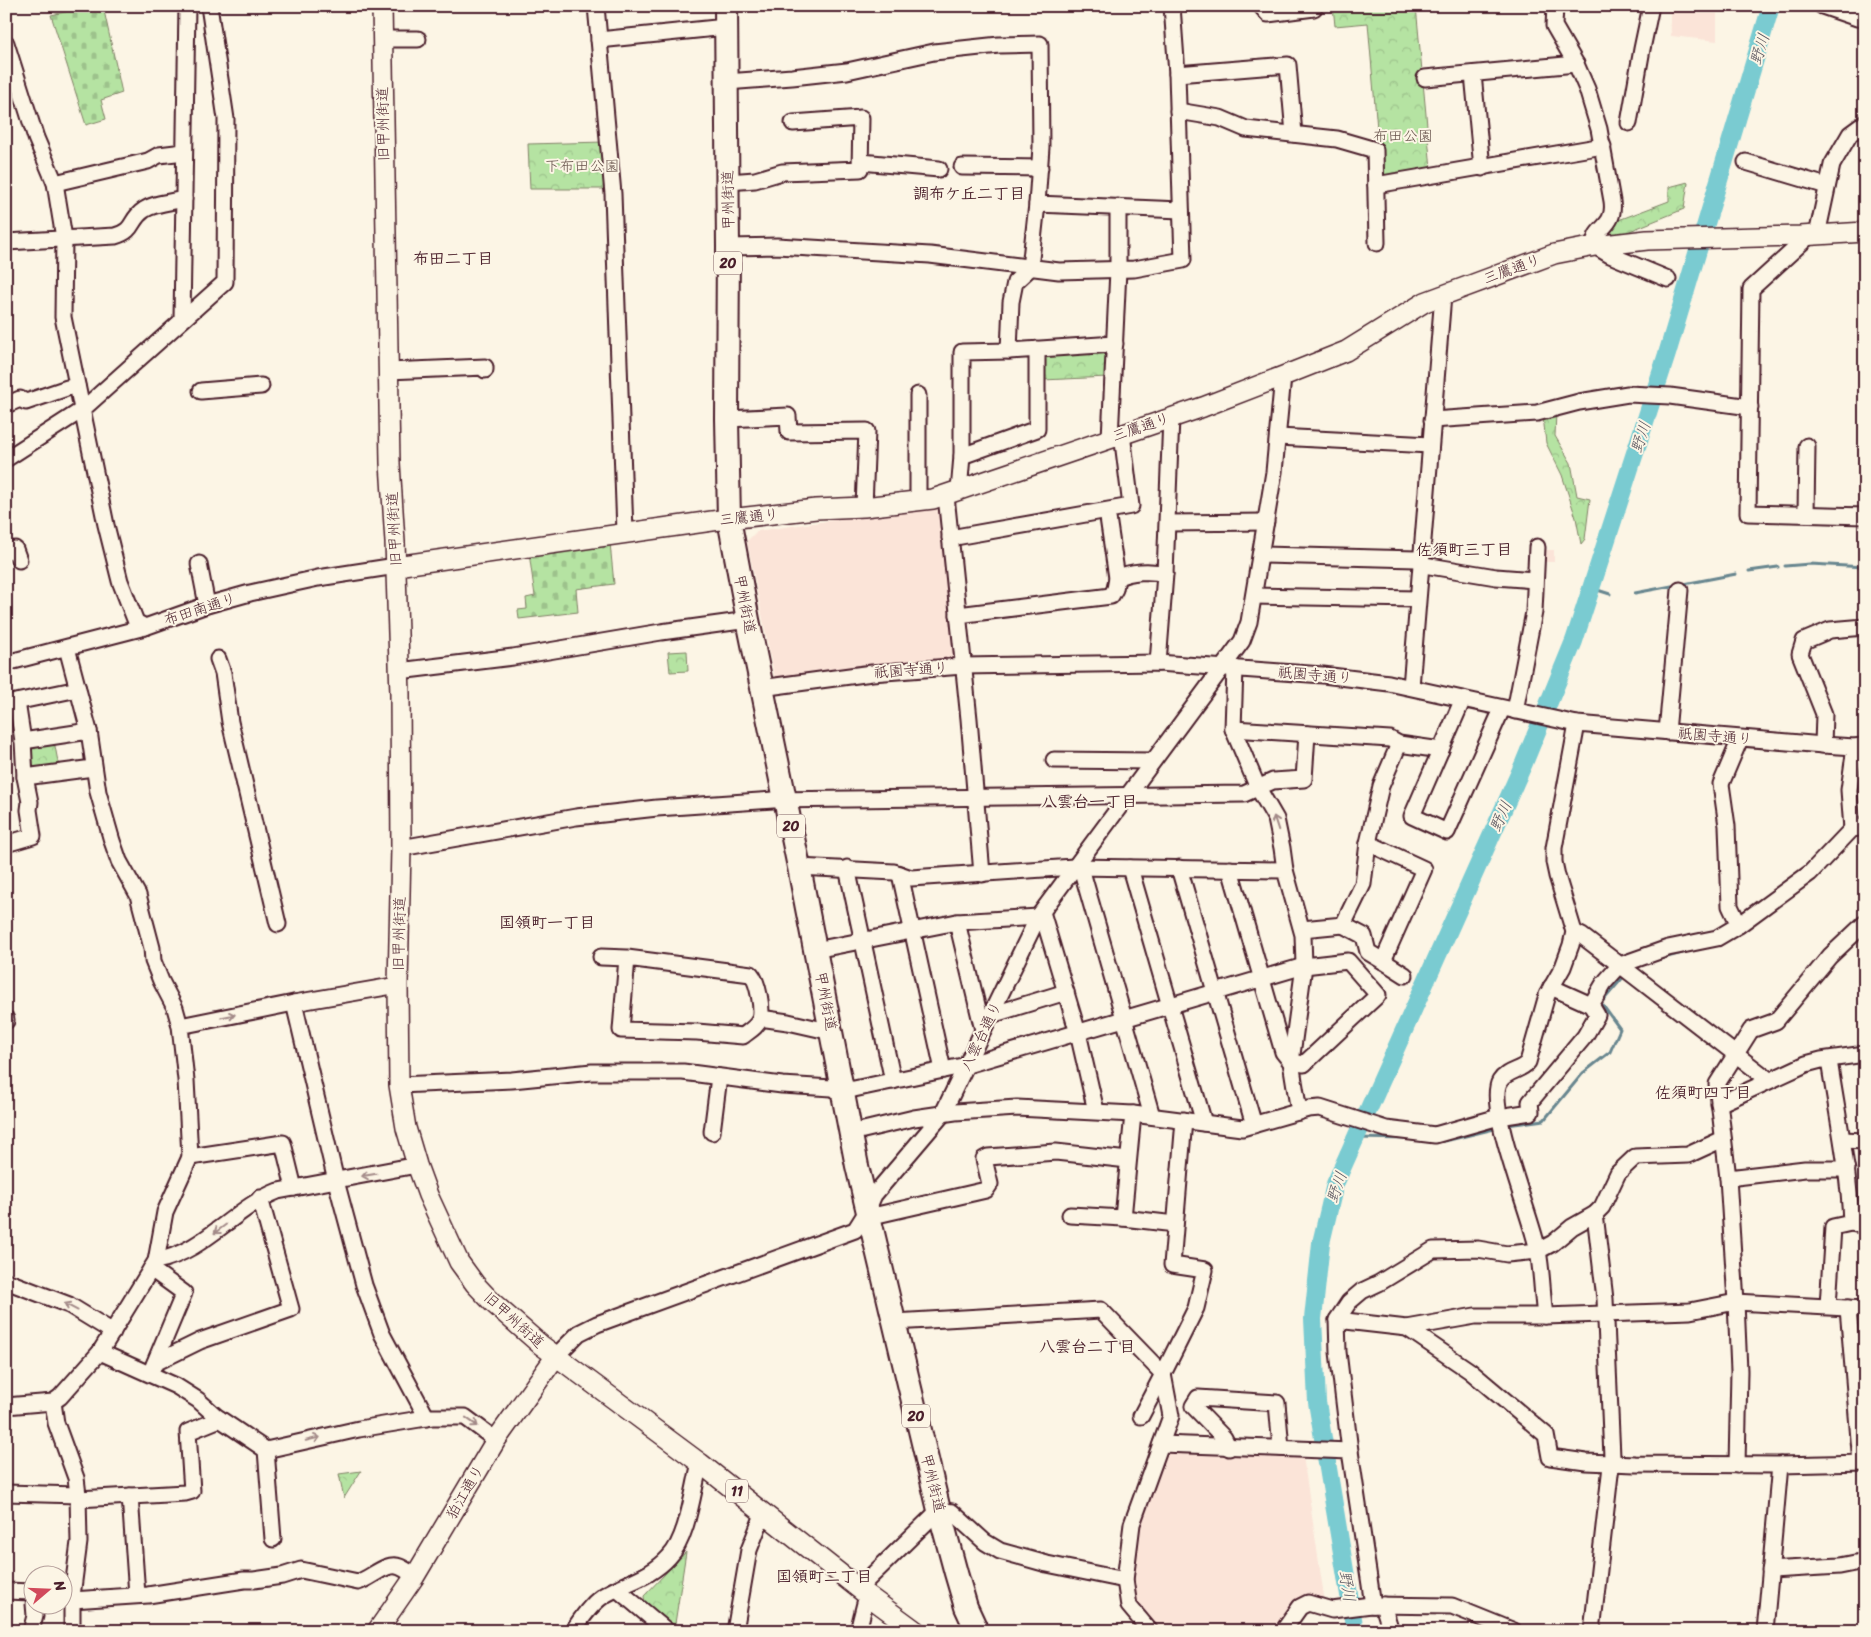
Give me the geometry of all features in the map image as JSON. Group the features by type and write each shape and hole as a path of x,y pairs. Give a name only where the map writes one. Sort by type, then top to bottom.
{"highway":[{"name":"甲州街道","path":"726,17 729,519 761,688 800,867 851,1133 870,1203 876,1245 939,1510 958,1581 977,1631"}],"main road":[{"name":"旧甲州街道","path":"382,6 390,463 400,671 399,1085 406,1128 417,1165 428,1195 460,1262 475,1284 492,1302 556,1356 700,1463 916,1631"},
{"name":"三鷹通り","path":"396,566 574,542 625,532 729,519 816,509 918,501 952,493 1172,417 1283,376 1346,351 1425,302 1554,254 1594,246 1647,240 1813,236 1865,232"},
{"name":"狛江通り","path":"377,1631 415,1576 496,1440 556,1356"}],"street":[{"path":"182,319 188,6"},
{"path":"6,459 82,410 225,282 226,119 209,6"},
{"path":"596,6 613,194 625,532"},
{"path":"728,247 777,246 930,255 1059,271 1118,270 1183,260 1177,74 1172,6"},
{"path":"1261,6 1268,14 1314,8"},
{"path":"1555,6 1554,26 1576,64 1587,89 1603,146 1614,212 1611,219 1595,237 1594,246 1618,259 1668,279"},
{"path":"1629,123 1651,6"},
{"path":"1822,6 1856,18 1861,6"},
{"path":"600,40 726,17"},
{"path":"382,39 418,39"},
{"path":"6,43 36,138 55,183 64,238 63,317 106,525 120,581 136,622 145,627"},
{"path":"726,82 847,71 934,52 998,45 1040,44 1040,168 1037,204 1030,268 1015,282 1011,302 1009,352"},
{"path":"1426,78 1576,64"},
{"path":"1177,74 1288,66 1294,134"},
{"path":"1473,74 1482,168"},
{"path":"1178,111 1220,118 1246,129 1337,139 1375,150 1377,243"},
{"path":"728,182 755,180 782,172 860,169 861,118 793,122"},
{"path":"1865,123 1850,134 1832,165 1813,236 1751,289 1748,513 1865,516"},
{"path":"1376,185 1603,146"},
{"path":"55,183 148,161 159,155 184,152"},
{"path":"861,162 939,169"},
{"path":"1746,162 1827,186"},
{"path":"962,168 1040,168"},
{"path":"6,242 115,236 126,233 131,228 136,217 145,209 184,199"},
{"path":"1037,204 1181,210"},
{"path":"950,538 1131,506 1116,436 1115,344 1118,208"},
{"path":"1411,687 1443,295"},
{"path":"982,874 950,538 952,493 962,456 962,352 1009,352 1115,344"},
{"path":"962,456 1037,429 1037,349"},
{"path":"388,372 462,371 485,367 486,370"},
{"name":"八雲台通り","path":"556,1356 579,1334 597,1324 855,1230 870,1203 942,1115 1040,915 1078,867 1153,761 1229,667 1242,641 1249,622 1261,556 1278,438 1283,376"},
{"path":"6,405 20,399 26,402 77,386"},
{"path":"201,392 261,386"},
{"path":"1432,420 1538,413 1579,402 1631,394 1670,396 1750,408"},
{"path":"918,395 918,501"},
{"path":"727,419 788,416 790,432 867,431 864,506"},
{"path":"1158,663 1168,523 1172,417"},
{"path":"1278,438 1430,444"},
{"path":"1806,514 1807,446"},
{"path":"958,615 1111,596 1115,589 1117,578 1107,511"},
{"path":"1168,523 1266,522"},
{"path":"1463,699 1412,816 1447,832 1515,711 1534,612 1537,548"},
{"path":"6,551 15,549 19,560"},
{"path":"1261,556 1416,559 1424,565 1496,577 1535,580"},
{"path":"199,564 207,605"},
{"name":"布田南通り","path":"6,663 145,627 207,605 273,587 396,566"},
{"path":"1117,578 1124,574 1156,571 1165,574"},
{"path":"1667,732 1680,590"},
{"path":"1254,596 1417,600"},
{"path":"400,671 513,657 661,632 748,620"},
{"path":"1823,745 1824,714 1800,654 1804,641 1830,630 1865,627"},
{"path":"6,1406 53,1402 60,1397 100,1352 153,1265 165,1212 190,1157 186,1080 180,1026 175,1008 153,961 152,948 138,895 119,861 112,840 98,792 89,731 67,648"},
{"path":"218,659 230,722 278,924"},
{"name":"祇園寺通り","path":"761,688 872,673 963,666 1158,663 1346,677 1411,687 1571,723 1823,745 1860,746"},
{"path":"1229,667 1233,729 1258,788 1276,819 1284,870 1302,929 1304,966 1290,1062 1298,1112"},
{"path":"6,844 33,836 29,810 30,802 25,777 23,741 12,703 78,690"},
{"path":"1545,1316 1538,1250 1499,1118 1497,1092 1500,1081 1509,1073 1524,1067 1528,1062 1547,995 1563,967 1572,945 1574,932 1554,862 1554,848 1569,773 1571,723"},
{"path":"1233,729 1390,739 1399,744 1440,750"},
{"path":"23,741 89,731"},
{"path":"400,848 576,817 657,808 773,800 1244,794 1273,781 1304,779 1307,734"},
{"path":"1739,925 1730,906 1727,826 1720,784 1740,738"},
{"path":"1343,925 1363,884 1368,843 1381,786 1399,744"},
{"path":"1591,1004 1604,984 1620,965 1668,948 1718,938 1739,925 1810,873 1858,828 1849,790 1860,746"},
{"path":"1054,760 1153,761"},
{"path":"25,777 93,768"},
{"path":"1368,843 1424,868 1383,961"},
{"path":"800,867 847,868 900,874 911,878 1078,867 1284,870"},
{"path":"1078,867 1152,1116"},
{"path":"847,868 893,1081"},
{"path":"1130,868 1204,1123"},
{"path":"1179,868 1254,1125"},
{"path":"399,1085 512,1080 592,1072 683,1072 782,1085 832,1088 842,1091 967,1065 1078,1032 1124,1019 1170,1005 1216,992 1262,978 1304,966 1348,961 1378,995 1304,1064 1290,1062 1283,1052 1262,978 1230,869"},
{"path":"900,874 943,1070"},
{"path":"815,950 956,922 1040,915 1078,1032 1096,1111"},
{"path":"956,922 983,1030"},
{"path":"1736,1465 1739,1371 1736,1302 1728,1178 1717,1084 1734,1054 1751,1030 1776,1021 1830,956 1865,924"},
{"path":"1302,929 1343,925 1364,936 1368,952 1405,975"},
{"path":"1574,932 1582,936 1769,1080"},
{"path":"601,957 628,958 751,974 756,979 760,1018 756,1026 743,1036 697,1032 621,1030 628,958"},
{"path":"180,1026 294,1003 398,985"},
{"path":"851,1133 914,1118 955,1112 1017,1108 1133,1114 1242,1128 1298,1112 1320,1108 1382,1128 1435,1135 1499,1118 1531,1112 1530,1102 1585,1036 1597,1015 1591,1004 1551,988"},
{"path":"991,1015 1066,992"},
{"path":"294,1003 336,1181 364,1286 382,1334 426,1418"},
{"path":"760,1018 832,1032"},
{"path":"1719,1104 1806,1064 1865,1054"},
{"path":"1828,1060 1843,1140 1850,1193 1858,1224 1833,1227 1828,1306"},
{"path":"712,1132 720,1077"},
{"path":"1123,1218 1133,1114"},
{"path":"1141,1416 1196,1308 1205,1270 1172,1266 1184,1120"},
{"path":"1391,1631 1376,1605 1349,1451 1341,1383 1338,1320 1349,1302 1362,1291 1379,1283 1433,1250 1478,1249 1507,1254 1538,1250 1552,1243 1572,1227 1595,1214 1602,1207 1618,1173 1635,1157 1688,1155 1723,1138"},
{"path":"1843,1140 1865,1141"},
{"path":"190,1157 283,1143 294,1188"},
{"path":"870,1203 986,1190 990,1184 984,1159 988,1157 1056,1152 1128,1160"},
{"path":"153,1265 215,1233 260,1198 278,1191 417,1165"},
{"path":"1728,1178 1805,1169 1847,1169"},
{"path":"152,1368 200,1341 291,1309 260,1198"},
{"path":"1592,1631 1612,1457 1606,1313 1595,1214"},
{"path":"1070,1216 1123,1218 1174,1224"},
{"path":"152,1368 189,1289 153,1265"},
{"path":"6,1281 69,1305 113,1332"},
{"path":"1338,1320 1407,1328 1475,1316 1545,1316 1690,1311 1736,1302 1865,1308"},
{"path":"1407,1328 1470,1371 1546,1435 1550,1457 1611,1463 1780,1465 1863,1463 1848,1308"},
{"path":"894,1322 1101,1310 1163,1374 1171,1416 1132,1524 1125,1580 1129,1606 1150,1631"},
{"path":"100,1352 152,1368 198,1400 220,1419 266,1450 359,1428 426,1418 465,1417 496,1440"},
{"path":"1229,1448 1224,1438 1193,1406 1198,1398 1276,1403 1281,1448"},
{"path":"53,1402 56,1423 76,1478 79,1542 72,1580"},
{"path":"6,1493 78,1497 130,1496 192,1491 188,1432 220,1419"},
{"path":"1161,1444 1229,1448 1281,1448 1308,1451 1349,1451"},
{"path":"266,1450 273,1540"},
{"path":"573,1631 601,1597 648,1575 670,1556 683,1534 700,1463"},
{"path":"1765,1631 1780,1465"},
{"path":"130,1496 137,1595"},
{"path":"858,1631 864,1592 939,1510 952,1512 984,1542 1000,1550 1047,1564 1125,1580"},
{"path":"735,1631 749,1550 764,1512"},
{"path":"1770,1570 1840,1566 1865,1561"},
{"path":"72,1597 148,1595 244,1580 273,1578 301,1570 358,1582 364,1581 394,1565 415,1576"},
{"path":"617,1589 667,1631"},
{"path":"6,1591 22,1592"},
{"path":"1283,1631 1300,1607 1308,1603 1332,1610 1376,1605 1452,1606 1514,1631"},
{"path":"31,1631 35,1614"},
{"path":"70,1614 72,1631"}],"shaded area":[{"path":"1670,6 1717,6 1717,41 1671,36"},
{"path":"933,506 942,514 956,661 887,663 775,679 747,541 757,531"},
{"path":"1544,550 1554,550 1554,562 1541,562 1541,553"},
{"path":"1169,1449 1303,1456 1325,1603 1303,1597 1276,1631 1162,1631 1154,1627 1132,1597 1137,1521 1163,1453"}],"green space":[{"path":"103,6 122,93 101,100 106,119 86,125 51,15 88,7"},
{"name":"布田公園","path":"1333,6 1416,6 1431,169 1381,176 1368,23 1335,26"},
{"name":"下布田公園","path":"604,142 608,189 530,189 528,144"},
{"path":"1688,182 1684,209 1615,237 1602,238 1616,221 1669,201 1669,187"},
{"path":"1109,351 1108,377 1043,380 1042,354"},
{"path":"1556,412 1555,436 1571,463 1577,496 1590,499 1585,539 1581,544 1576,518 1562,475 1546,443 1543,416"},
{"path":"610,543 614,584 576,589 578,612 519,619 518,610 527,609 526,598 535,596 529,553"},
{"path":"687,651 688,671 670,672 668,652"},
{"path":"54,741 59,767 32,771 28,744"},
{"path":"361,1471 344,1498 339,1474"},
{"path":"686,1552 674,1630 645,1606 644,1596"}],"waterway":[{"name":"野川","path":"1355,1631 1317,1402 1313,1319 1321,1243 1335,1184 1524,763 1574,641 1667,354 1771,6"},
{"path":"1785,566 1810,564 1865,567"},
{"path":"1749,571 1778,567"},
{"path":"1684,584 1736,574"},
{"path":"1635,593 1677,585"},
{"path":"1591,588 1610,594"},
{"path":"1819,874 1834,859"},
{"path":"1656,960 1686,952"},
{"path":"1507,1125 1544,1120 1583,1073 1610,1052 1620,1029 1601,1003 1626,974"},
{"path":"1439,1141 1498,1128"},
{"path":"1355,1138 1410,1139"}],"district":[{"name":"調布ケ丘二丁目","path":"969,193"},
{"name":"布田二丁目","path":"453,258"},
{"name":"佐須町三丁目","path":"1464,549"},
{"name":"八雲台一丁目","path":"1089,801"},
{"name":"国領町一丁目","path":"547,922"},
{"name":"佐須町四丁目","path":"1703,1092"},
{"name":"八雲台二丁目","path":"1087,1346"},
{"name":"国領町二丁目","path":"824,1576"}]}
